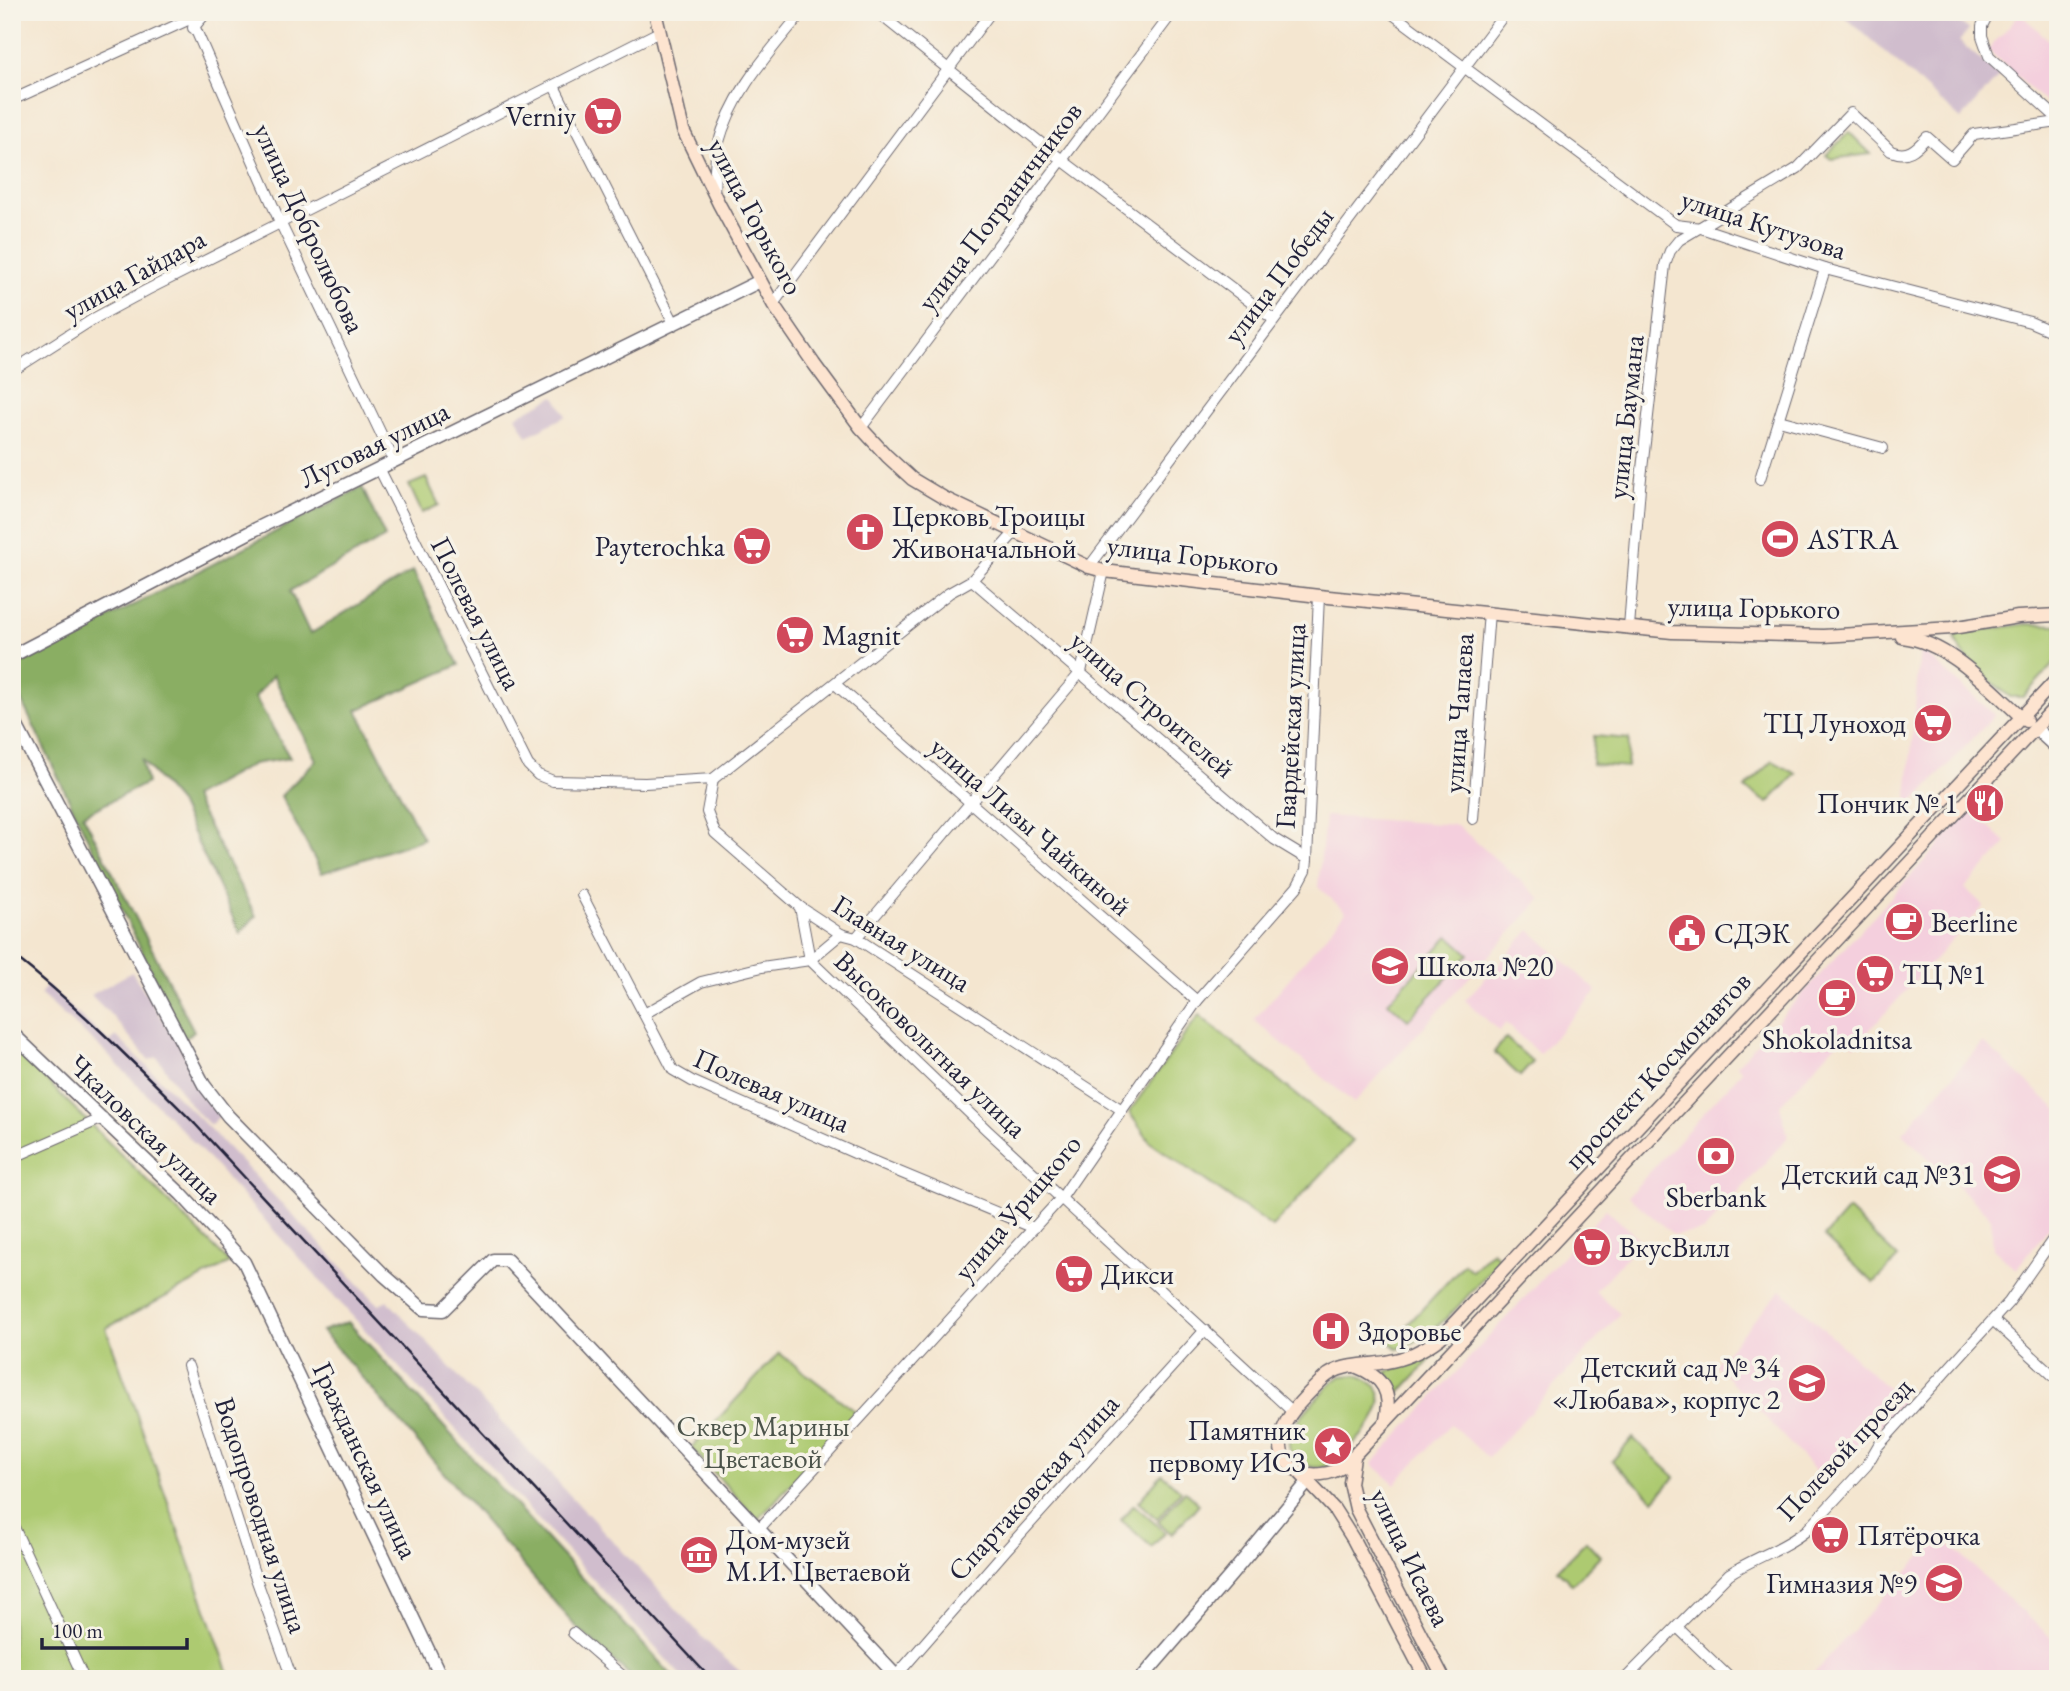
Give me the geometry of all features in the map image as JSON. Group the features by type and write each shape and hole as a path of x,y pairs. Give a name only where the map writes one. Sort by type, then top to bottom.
{"main road":[{"name":"улица Горького","path":"654,12 683,130 714,195 773,304 861,428 912,479 944,498 1089,567 1104,571 1672,632 1794,636 1860,634"},
{"path":"1860,634 1952,628 2018,617 2058,615"},
{"path":"1952,628 1948,636 1952,656"},
{"path":"1860,634 1915,639 1935,646 1952,656 2035,728"},
{"name":"проспект Космонавтов","path":"2058,678 1440,1338 1403,1357 1357,1367 1348,1366 1332,1372 1293,1412 1282,1431 1281,1442 1286,1460 1304,1477 1329,1474 1344,1466 2058,704"},
{"path":"1357,1367 1370,1372 1383,1384 1388,1399 1386,1421"},
{"name":"улица Исаева","path":"1355,1454 1351,1464 1350,1483 1356,1509 1444,1679"},
{"name":"улица Исаева","path":"1304,1477 1334,1509 1353,1539 1426,1679"}],"street":[{"path":"12,100 207,12"},
{"path":"714,195 718,146 735,104 747,80 802,12"},
{"path":"877,12 1062,160 1273,319"},
{"path":"773,304 990,12"},
{"name":"улица Пограничников","path":"861,428 1173,12"},
{"name":"улица Кутузова","path":"1390,12 1675,225 1701,228 1825,270 2030,322 2058,334"},
{"name":"улица Победы","path":"1089,567 1506,12"},
{"path":"1989,12 1982,26 1982,36 1989,56 2058,120"},
{"name":"улица Добролюбова","path":"190,20 280,222 394,461"},
{"name":"улица Гайдара","path":"12,370 95,318 659,32"},
{"path":"554,86 674,323"},
{"name":"улица Баумана","path":"1629,627 1640,487 1665,265 1670,251 1679,240 1798,167 1851,113 1891,151 1899,154 1915,150 1927,136 1952,159 1974,134 2058,120"},
{"path":"1760,480 1825,270"},
{"name":"Луговая улица","path":"12,656 256,529 760,281"},
{"path":"1779,419 1883,448"},
{"name":"Полевая улица","path":"379,468 528,765 538,775 553,781 618,783 713,779"},
{"path":"713,779 949,593 972,580 1015,533"},
{"path":"856,938 1081,672 1104,571"},
{"name":"улица Строителей","path":"972,580 1275,839 1307,859"},
{"name":"Гвардейская улица","path":"1307,859 1319,596"},
{"name":"улица Чапаева","path":"1473,819 1489,611"},
{"name":"улица Лизы Чайкиной","path":"835,684 1197,1001"},
{"path":"12,717 204,1085 228,1116 384,1275 423,1308 443,1310 493,1260 507,1260 898,1677"},
{"path":"2035,728 2058,749"},
{"name":"Главная улица","path":"713,779 707,811 715,833 800,906 841,934 856,938 1122,1110"},
{"name":"улица Урицкого","path":"758,1530 1062,1197 1197,1001 1297,887 1306,870 1307,859"},
{"name":"Полевая улица","path":"582,895 673,1070 692,1081 867,1158 1034,1228"},
{"name":"Высоковольтная улица","path":"800,906 810,960 1062,1197"},
{"path":"644,1014 701,982 762,967 810,960 841,934"},
{"name":"Чкаловская улица","path":"12,1033 181,1194 244,1262"},
{"path":"12,1158 103,1118"},
{"path":"1062,1197 1293,1412"},
{"name":"Полевой проезд","path":"1625,1679 1729,1574 1747,1562 1799,1537 1807,1530 1867,1465 1878,1446 1994,1321 2058,1232"},
{"name":"Гражданская улица","path":"244,1262 442,1679"},
{"path":"1994,1321 2058,1380"},
{"name":"Спартаковская улица","path":"898,1677 1031,1522 1205,1330"},
{"name":"Водопроводная улица","path":"188,1366 253,1570 292,1679"},
{"path":"1141,1679 1231,1575 1304,1477"},
{"path":"12,1523 84,1679"},
{"path":"1677,1628 1731,1679"},
{"path":"573,1633 626,1679"}],"shaded area":[{"path":"1847,12 1948,12 1969,30 1959,41 1999,76 1961,119 1844,16"},
{"path":"2020,14 2058,48 2058,114 1988,50"},
{"path":"555,396 566,416 527,436 516,416"},
{"path":"1920,649 1995,715 1906,810"},
{"path":"1971,810 2007,843 1965,888 1984,906 1855,1046 1844,1035 1780,1105 1788,1137 1704,1231 1674,1235 1628,1196 1742,1071 1737,1065"},
{"name":"Школа №20","path":"1325,816 1457,825 1541,899 1354,1103 1254,1020 1346,912 1318,887"},
{"path":"1530,930 1597,991 1539,1054 1506,1023 1499,1031 1465,1000"},
{"path":"132,972 223,1113 210,1125 192,1107 157,1057 149,1060 91,995"},
{"path":"47,986 109,1042 116,1036 379,1305 387,1300 714,1649 749,1679 684,1679 185,1133 103,1050 40,994"},
{"name":"Детский сад №31","path":"1983,1042 2058,1110 2058,1216 2016,1269 1993,1249 1991,1218 1902,1133"},
{"path":"1606,1209 1641,1241 1595,1291 1620,1314 1488,1458 1451,1424 1395,1484 1372,1464"},
{"name":"Детский сад № 34 «Любава», корпус 2","path":"1781,1290 1903,1402 1827,1483 1715,1364"},
{"name":"Гимназия №9","path":"1940,1536 2058,1644 2058,1679 1808,1679"}],"green space":[{"path":"1849,132 1871,154 1831,159 1826,155"},
{"path":"426,478 439,505 422,513 409,485"},
{"path":"362,487 385,537 290,591 310,634 413,571 459,665 357,710 423,839 322,873 281,796 316,760 273,675 255,697 290,758 253,764 193,797 256,916 240,933 179,803 141,759 147,783 83,815 194,1031 184,1039 12,681 12,668"},
{"path":"2026,624 2058,625 2058,659 2023,697 2010,697 1969,661 1957,644 1955,636"},
{"path":"1594,736 1629,739 1627,767 1592,764"},
{"path":"1773,761 1796,774 1768,803 1745,788"},
{"path":"1449,936 1469,954 1408,1020 1388,1002"},
{"path":"1199,1015 1353,1141 1272,1227 1150,1142 1129,1112"},
{"path":"1506,1038 1533,1062 1520,1076 1494,1052"},
{"path":"18,1052 230,1263 106,1328 231,1679 12,1679 12,1054"},
{"path":"1848,1210 1898,1258 1874,1283 1824,1237"},
{"path":"1492,1251 1500,1259 1441,1323 1428,1334 1398,1349 1388,1340 1400,1333 1464,1264 1472,1271"},
{"path":"348,1322 675,1679 634,1679 575,1626 322,1331"},
{"path":"1437,1352 1397,1396 1395,1385 1386,1372"},
{"name":"Сквер Марины Цветаевой","path":"779,1353 856,1412 758,1520 691,1448"},
{"path":"1357,1375 1373,1383 1380,1394 1380,1405 1375,1418 1336,1462 1320,1468 1304,1464 1293,1456 1289,1445 1297,1422 1334,1381 1341,1376"},
{"path":"1633,1438 1675,1477 1654,1500 1612,1461"},
{"path":"1162,1474 1181,1491 1157,1519 1138,1502"},
{"path":"1185,1491 1199,1504 1172,1534 1158,1522"},
{"path":"1134,1505 1165,1532 1152,1547 1121,1520"},
{"path":"1586,1541 1600,1556 1572,1584 1557,1570"}],"railway":[{"path":"12,954 83,1015 195,1124 711,1679"}],"place":[{"name":"Verniy","path":"603,116"},
{"name":"Церковь Троицы Живоначальной","path":"865,532"},
{"name":"ASTRA","path":"1780,539"},
{"name":"Payterochka","path":"752,546"},
{"name":"Magnit","path":"795,635"},
{"name":"ТЦ Луноход","path":"1933,723"},
{"name":"Пончик № 1","path":"1985,803"},
{"name":"Beerline","path":"1904,922"},
{"name":"СДЭК","path":"1687,933"},
{"name":"Школа №20","path":"1390,966"},
{"name":"ТЦ №1","path":"1875,974"},
{"name":"Shokoladnitsa","path":"1837,998"},
{"name":"Sberbank","path":"1716,1156"},
{"name":"Детский сад №31","path":"2002,1174"},
{"name":"ВкусВилл","path":"1592,1247"},
{"name":"Дикси","path":"1074,1274"},
{"name":"Здоровье","path":"1331,1331"},
{"name":"Детский сад № 34 «Любава», корпус 2","path":"1807,1383"},
{"name":"Памятник первому ИСЗ","path":"1333,1446"},
{"name":"Пятёрочка","path":"1830,1535"},
{"name":"Дом-музей М.И. Цветаевой","path":"699,1555"},
{"name":"Гимназия №9","path":"1944,1583"}]}
